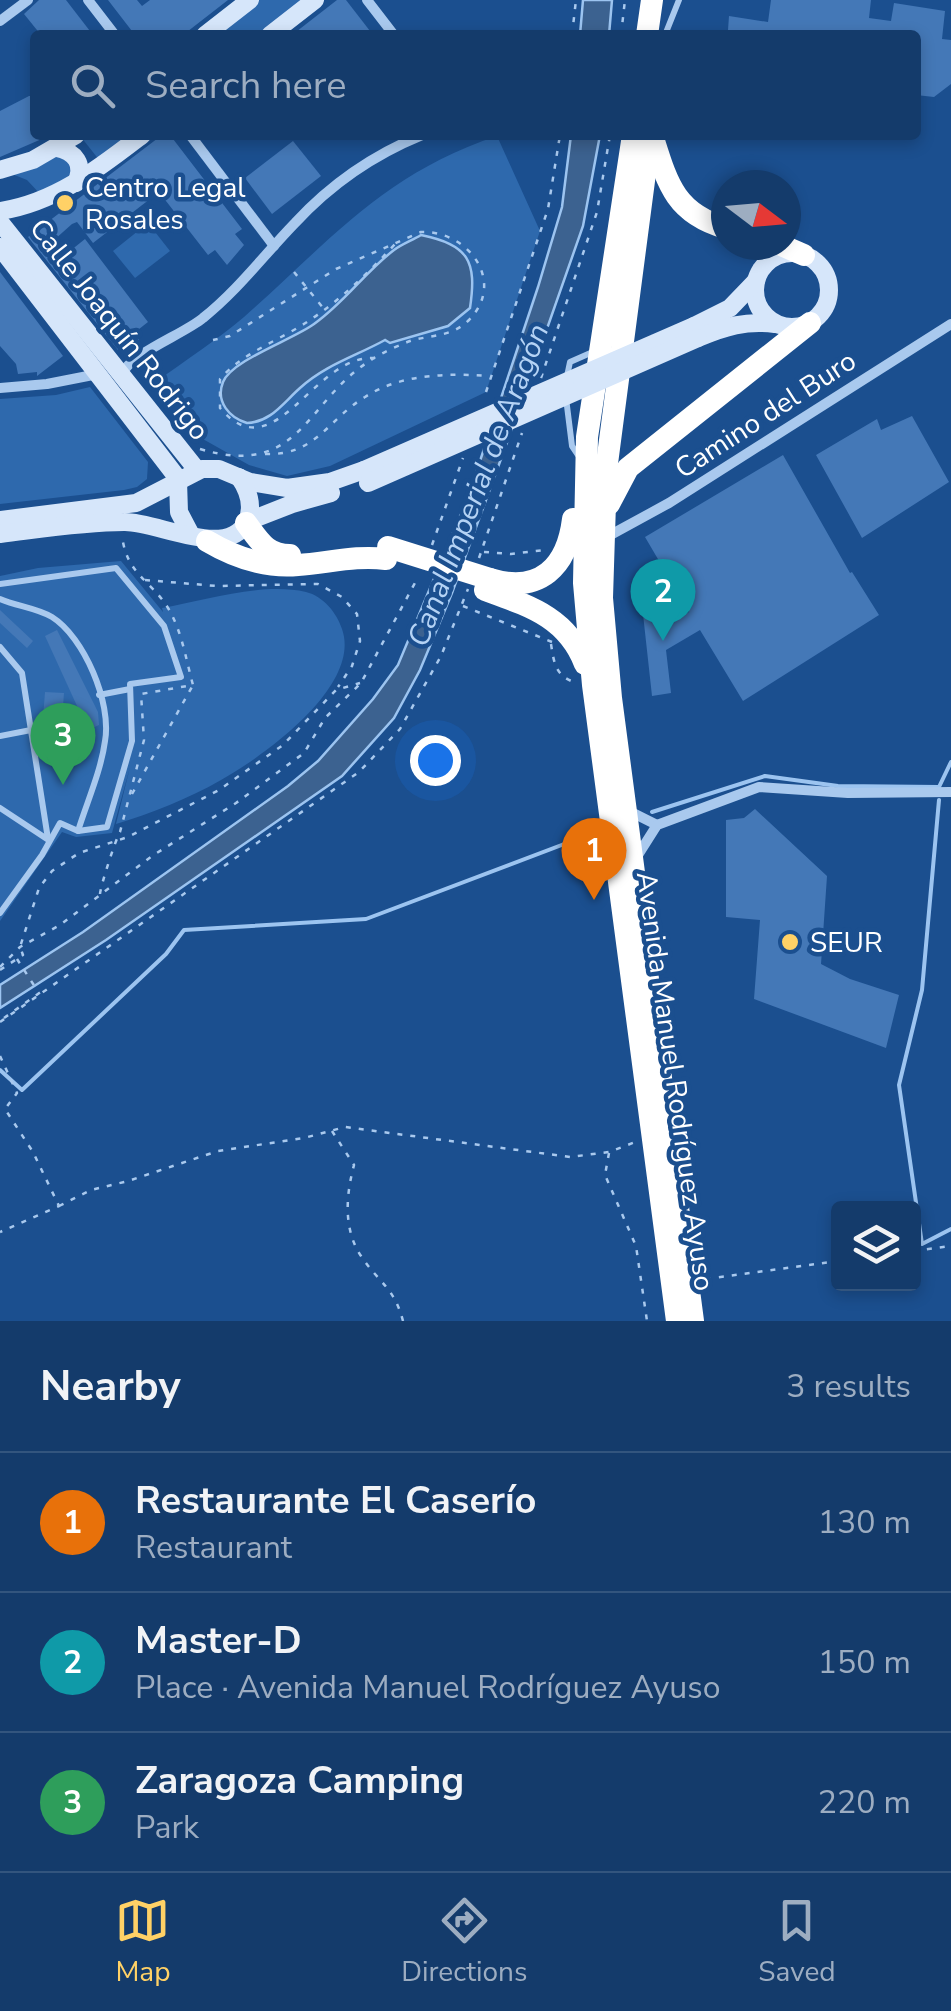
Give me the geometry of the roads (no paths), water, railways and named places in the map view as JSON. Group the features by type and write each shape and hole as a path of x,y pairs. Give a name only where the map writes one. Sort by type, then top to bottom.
{"highway":[{"path":"649,30 652,0"},
{"path":"663,30 666,0"},
{"name":"Avenida Manuel Rodríguez Ayuso","path":"632,140 588,437 584,583 677,1321"},
{"name":"Avenida Manuel Rodríguez Ayuso","path":"650,140 606,471 604,628 692,1321"},
{"path":"653,140 677,199 698,218 711,223"},
{"path":"603,530 617,484 628,468 810,323"},
{"path":"480,581 532,582 566,552 588,437"},
{"path":"251,524 264,548 282,555 344,547 387,553 480,581 541,611 563,627 580,650 594,685"},
{"path":"199,538 241,557 275,565 387,553"},
{"path":"664,1220 658,1240 666,1321"}],"main road":[{"path":"211,30 250,0"},
{"path":"276,30 315,0"},
{"path":"0,170 33,160 68,140"},
{"path":"0,212 36,202 76,183 135,140"},
{"path":"56,148 68,151 78,160 76,183"},
{"name":"Calle Joaquín Rodrigo","path":"0,222 197,470"},
{"name":"Calle Joaquín Rodrigo","path":"0,247 115,370 179,480"},
{"path":"0,534 121,522 149,524 199,538 228,538 292,504 366,476 696,332 730,308 778,256 804,254 822,267 830,287 825,308 810,323 788,328 753,322 696,332"},
{"path":"756,280 756,301 776,324"},
{"path":"0,520 124,505 148,498 197,470 219,469 264,486 288,488 366,476"},
{"path":"239,477 249,498 251,524"},
{"path":"179,480 179,512 199,538"}],"street":[{"path":"0,22 28,0"},
{"path":"88,0 110,30"},
{"path":"367,0 390,30"},
{"path":"194,140 274,246"},
{"path":"0,388 47,384 115,370 174,338 212,311 337,183 411,140"},
{"name":"Camino del Buro","path":"603,530 669,503 951,324"},
{"path":"634,870 642,847 657,826 759,786 848,793 951,792"},
{"path":"626,809 657,826"}],"lane":[{"path":"665,30 680,0"},
{"path":"582,462 572,446 566,370 577,356 600,349"},
{"path":"0,584 116,568 164,626 181,677 130,684 132,740 107,827 78,831 60,823 42,856 0,914"},
{"path":"0,599 51,616 78,640 99,694 106,719 106,740 78,831"},
{"path":"0,647 22,673 48,840"},
{"path":"99,694 130,690"},
{"path":"0,736 31,730"},
{"path":"0,808 48,840"}],"water":[{"path":"583,0 612,0 609,30 580,30"},
{"name":"Canal Imperial de Aragón","path":"570,140 599,140 583,226 509,437 452,593 420,670 394,718 342,776 106,940 0,1008 0,985 83,932 318,761 398,665 468,497 562,207"},
{"path":"421,235 450,244 466,258 472,278 470,308 448,326 390,343 385,340 330,367 263,419 247,423 230,413 221,396 229,374 250,358 314,324 383,259"}],"waterway":[{"path":"652,812 765,776 838,786 939,787 951,762"},
{"path":"939,800 922,990 899,1085 922,1244 951,1229"},
{"path":"0,1070 22,1090 166,954 184,930 366,919 596,832"}],"place":[{"name":"Centro Legal Rosales","path":"65,203"},
{"name":"Master-D","path":"663,641"},
{"name":"Zaragoza Camping","path":"63,785"},
{"name":"Restaurante El Caserío","path":"594,900"},
{"name":"SEUR","path":"790,942"}]}
